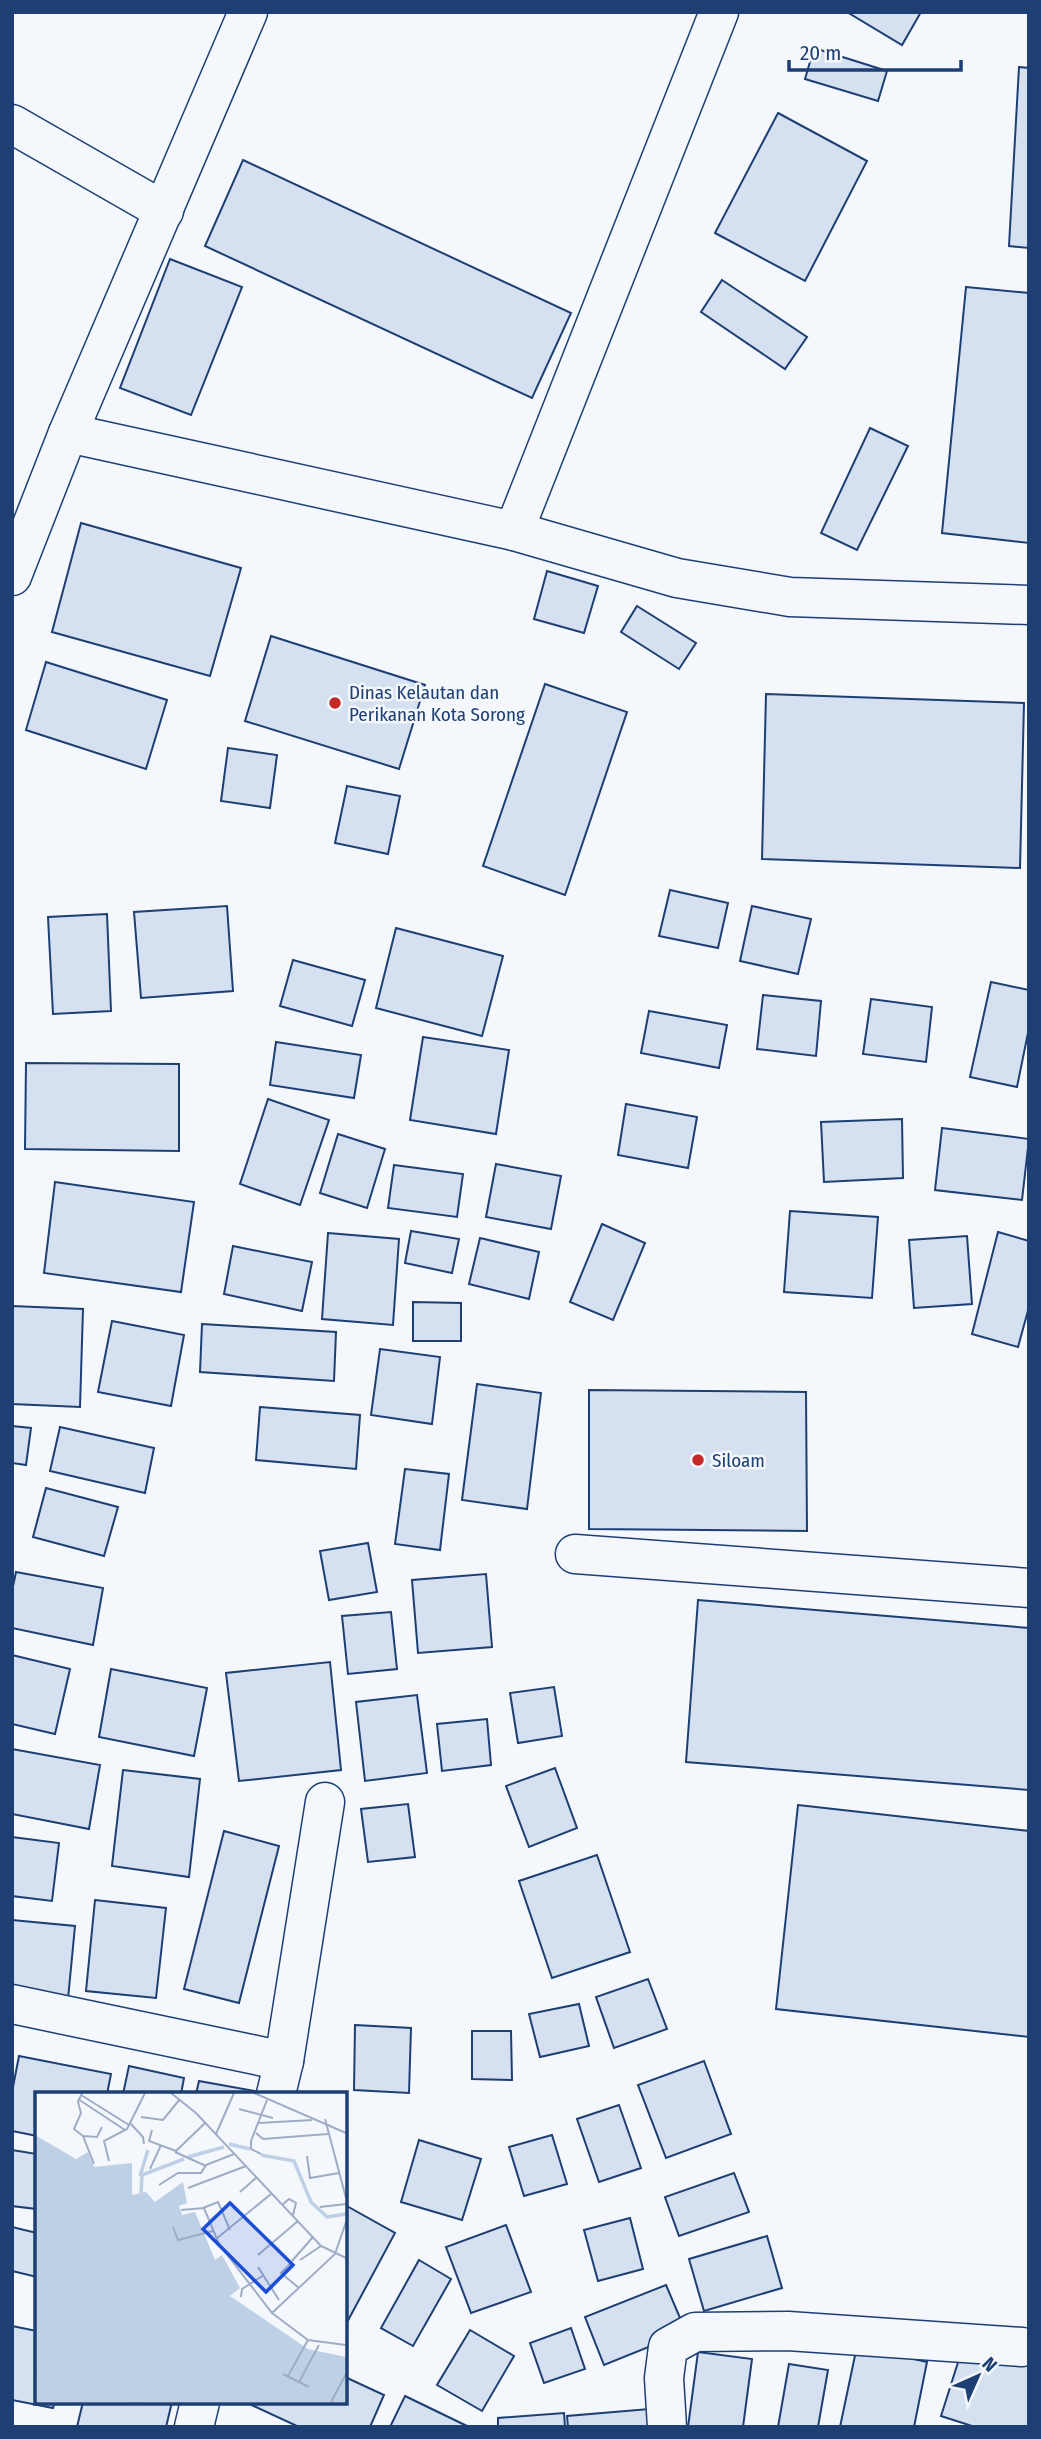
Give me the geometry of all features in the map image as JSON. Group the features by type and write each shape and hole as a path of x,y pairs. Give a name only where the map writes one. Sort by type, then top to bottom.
{"street":[{"path":"12,576 68,433 248,12"},
{"path":"514,531 719,12"},
{"path":"12,124 164,211"},
{"path":"68,433 514,531 677,578 790,597 1029,605"},
{"path":"575,1554 1029,1588"},
{"path":"12,2004 280,2077 325,1802"},
{"path":"667,2427 664,2378 668,2347 695,2332 788,2331 1022,2347"},
{"path":"194,2427 200,2404"}],"building":[{"path":"847,12 921,12 902,45"},
{"path":"814,48 887,71 878,101 805,79"},
{"path":"1019,67 1029,68 1029,248 1009,246"},
{"path":"778,113 867,161 805,281 715,233"},
{"path":"243,160 571,313 532,398 205,246"},
{"path":"170,259 242,287 191,415 120,388"},
{"path":"722,280 807,337 785,369 701,312"},
{"path":"966,287 1029,293 1029,543 942,533"},
{"path":"870,428 908,446 857,550 821,533"},
{"path":"81,523 241,568 210,676 52,632"},
{"path":"547,571 598,586 584,633 534,619"},
{"path":"637,606 696,643 679,669 621,632"},
{"name":"Dinas Kelautan dan Perikanan Kota Sorong","path":"271,636 425,685 399,769 245,721"},
{"path":"46,662 167,700 146,769 26,730"},
{"path":"545,684 627,712 565,895 483,866"},
{"path":"766,694 1024,703 1020,868 762,859"},
{"path":"228,748 277,755 270,808 221,801"},
{"path":"347,786 400,796 388,854 335,843"},
{"path":"670,890 728,903 718,948 659,936"},
{"path":"227,906 233,991 141,998 134,912"},
{"path":"752,906 811,919 798,974 740,961"},
{"path":"107,914 111,1011 53,1014 48,917"},
{"path":"396,928 503,956 482,1036 376,1008"},
{"path":"293,960 365,980 352,1026 280,1006"},
{"path":"991,982 1029,990 1029,1028 1017,1087 970,1077"},
{"path":"763,995 821,1001 816,1056 757,1049"},
{"path":"871,999 932,1007 926,1062 863,1054"},
{"path":"649,1011 727,1025 719,1068 641,1053"},
{"path":"423,1037 509,1050 496,1134 410,1120"},
{"path":"276,1042 361,1055 354,1098 270,1085"},
{"path":"26,1063 179,1064 179,1151 25,1149"},
{"path":"268,1099 329,1120 300,1205 240,1184"},
{"path":"626,1104 697,1117 688,1168 618,1155"},
{"path":"902,1119 903,1178 824,1182 821,1122"},
{"path":"942,1128 1029,1139 1022,1200 935,1190"},
{"path":"338,1134 385,1149 367,1208 320,1193"},
{"path":"496,1164 561,1176 551,1229 486,1217"},
{"path":"394,1165 463,1174 457,1217 388,1208"},
{"path":"55,1182 194,1202 181,1292 44,1273"},
{"path":"790,1211 878,1217 872,1298 784,1292"},
{"path":"602,1224 645,1243 613,1320 570,1302"},
{"path":"411,1231 459,1239 452,1273 405,1263"},
{"path":"998,1232 1029,1241 1029,1307 1018,1347 972,1334"},
{"path":"328,1233 399,1239 393,1325 322,1319"},
{"path":"967,1236 972,1304 914,1308 909,1240"},
{"path":"480,1238 539,1252 529,1299 469,1284"},
{"path":"233,1246 312,1262 302,1311 224,1294"},
{"path":"413,1302 461,1303 461,1341 413,1341"},
{"path":"12,1306 83,1309 80,1407 12,1404"},
{"path":"112,1321 184,1335 171,1406 98,1392"},
{"path":"202,1324 336,1332 334,1381 200,1372"},
{"path":"380,1349 440,1357 432,1424 371,1415"},
{"path":"477,1384 541,1393 527,1509 462,1500"},
{"name":"Siloam","path":"589,1390 806,1392 807,1531 589,1529"},
{"path":"260,1407 360,1415 356,1469 256,1460"},
{"path":"12,1426 31,1428 26,1465 12,1463"},
{"path":"60,1427 154,1448 145,1493 50,1471"},
{"path":"405,1469 449,1474 440,1550 395,1544"},
{"path":"46,1488 118,1507 104,1556 33,1537"},
{"path":"368,1543 377,1592 329,1600 320,1551"},
{"path":"16,1572 103,1588 93,1645 12,1628 12,1591"},
{"path":"486,1574 492,1647 418,1653 412,1580"},
{"path":"698,1600 1029,1628 1029,1790 686,1762"},
{"path":"391,1612 397,1669 348,1674 342,1616"},
{"path":"12,1655 70,1669 55,1734 12,1724"},
{"path":"330,1662 341,1770 239,1781 226,1673"},
{"path":"111,1669 207,1688 194,1756 99,1737"},
{"path":"554,1687 562,1736 518,1743 510,1693"},
{"path":"417,1695 427,1773 365,1781 356,1702"},
{"path":"487,1719 491,1765 442,1771 437,1724"},
{"path":"12,1749 100,1765 89,1829 12,1814"},
{"path":"555,1768 577,1828 529,1847 506,1786"},
{"path":"123,1770 200,1779 189,1877 112,1866"},
{"path":"408,1804 415,1857 368,1862 361,1809"},
{"path":"798,1805 1029,1831 1029,2037 776,2009"},
{"path":"224,1831 279,1846 239,2003 184,1989"},
{"path":"12,1837 59,1843 52,1901 12,1896"},
{"path":"597,1855 630,1952 552,1978 519,1881"},
{"path":"95,1900 166,1908 156,1998 86,1991"},
{"path":"12,1920 75,1926 68,1999 12,1993"},
{"path":"648,1979 667,2029 614,2048 596,1997"},
{"path":"579,2004 589,2046 540,2057 529,2014"},
{"path":"355,2025 411,2028 409,2093 354,2090"},
{"path":"472,2031 511,2031 512,2080 472,2079"},
{"path":"19,2056 111,2074 107,2092 35,2092 35,2136 12,2131 12,2092"},
{"path":"704,2061 731,2134 666,2158 638,2085"},
{"path":"129,2066 184,2078 181,2092 123,2092"},
{"path":"199,2081 260,2092 196,2092"},
{"path":"619,2105 641,2168 599,2182 577,2119"},
{"path":"552,2135 567,2184 524,2196 509,2147"},
{"path":"419,2140 481,2159 462,2220 401,2202"},
{"path":"12,2150 35,2154 35,2209 12,2206"},
{"path":"734,2173 749,2212 679,2236 665,2197"},
{"path":"346,2206 395,2233 346,2324"},
{"path":"630,2218 643,2269 598,2281 584,2230"},
{"path":"506,2225 531,2292 471,2313 446,2247"},
{"path":"12,2227 35,2233 35,2277 12,2271"},
{"path":"767,2236 782,2288 704,2311 689,2259"},
{"path":"419,2260 451,2279 413,2346 381,2328"},
{"path":"666,2285 686,2332 604,2365 585,2317"},
{"path":"12,2326 35,2331 35,2404 54,2404 53,2408 12,2400"},
{"path":"571,2328 585,2369 544,2383 530,2343"},
{"path":"470,2330 514,2356 482,2411 437,2385"},
{"path":"966,2337 1029,2357 1029,2427 975,2427 941,2416"},
{"path":"857,2346 927,2362 914,2427 840,2427"},
{"path":"698,2352 752,2359 743,2427 688,2427"},
{"path":"789,2364 828,2370 818,2427 778,2427"},
{"path":"346,2377 384,2395 370,2427 299,2427 249,2404 346,2404"},
{"path":"405,2396 467,2426 467,2427 390,2427"},
{"path":"83,2404 172,2404 166,2427 77,2427"},
{"path":"649,2409 650,2427 568,2427 567,2416"},
{"path":"564,2413 565,2427 498,2427 498,2418"}],"place":[{"name":"Dinas Kelautan dan Perikanan Kota Sorong","path":"335,703"},
{"name":"Siloam","path":"698,1460"}]}
